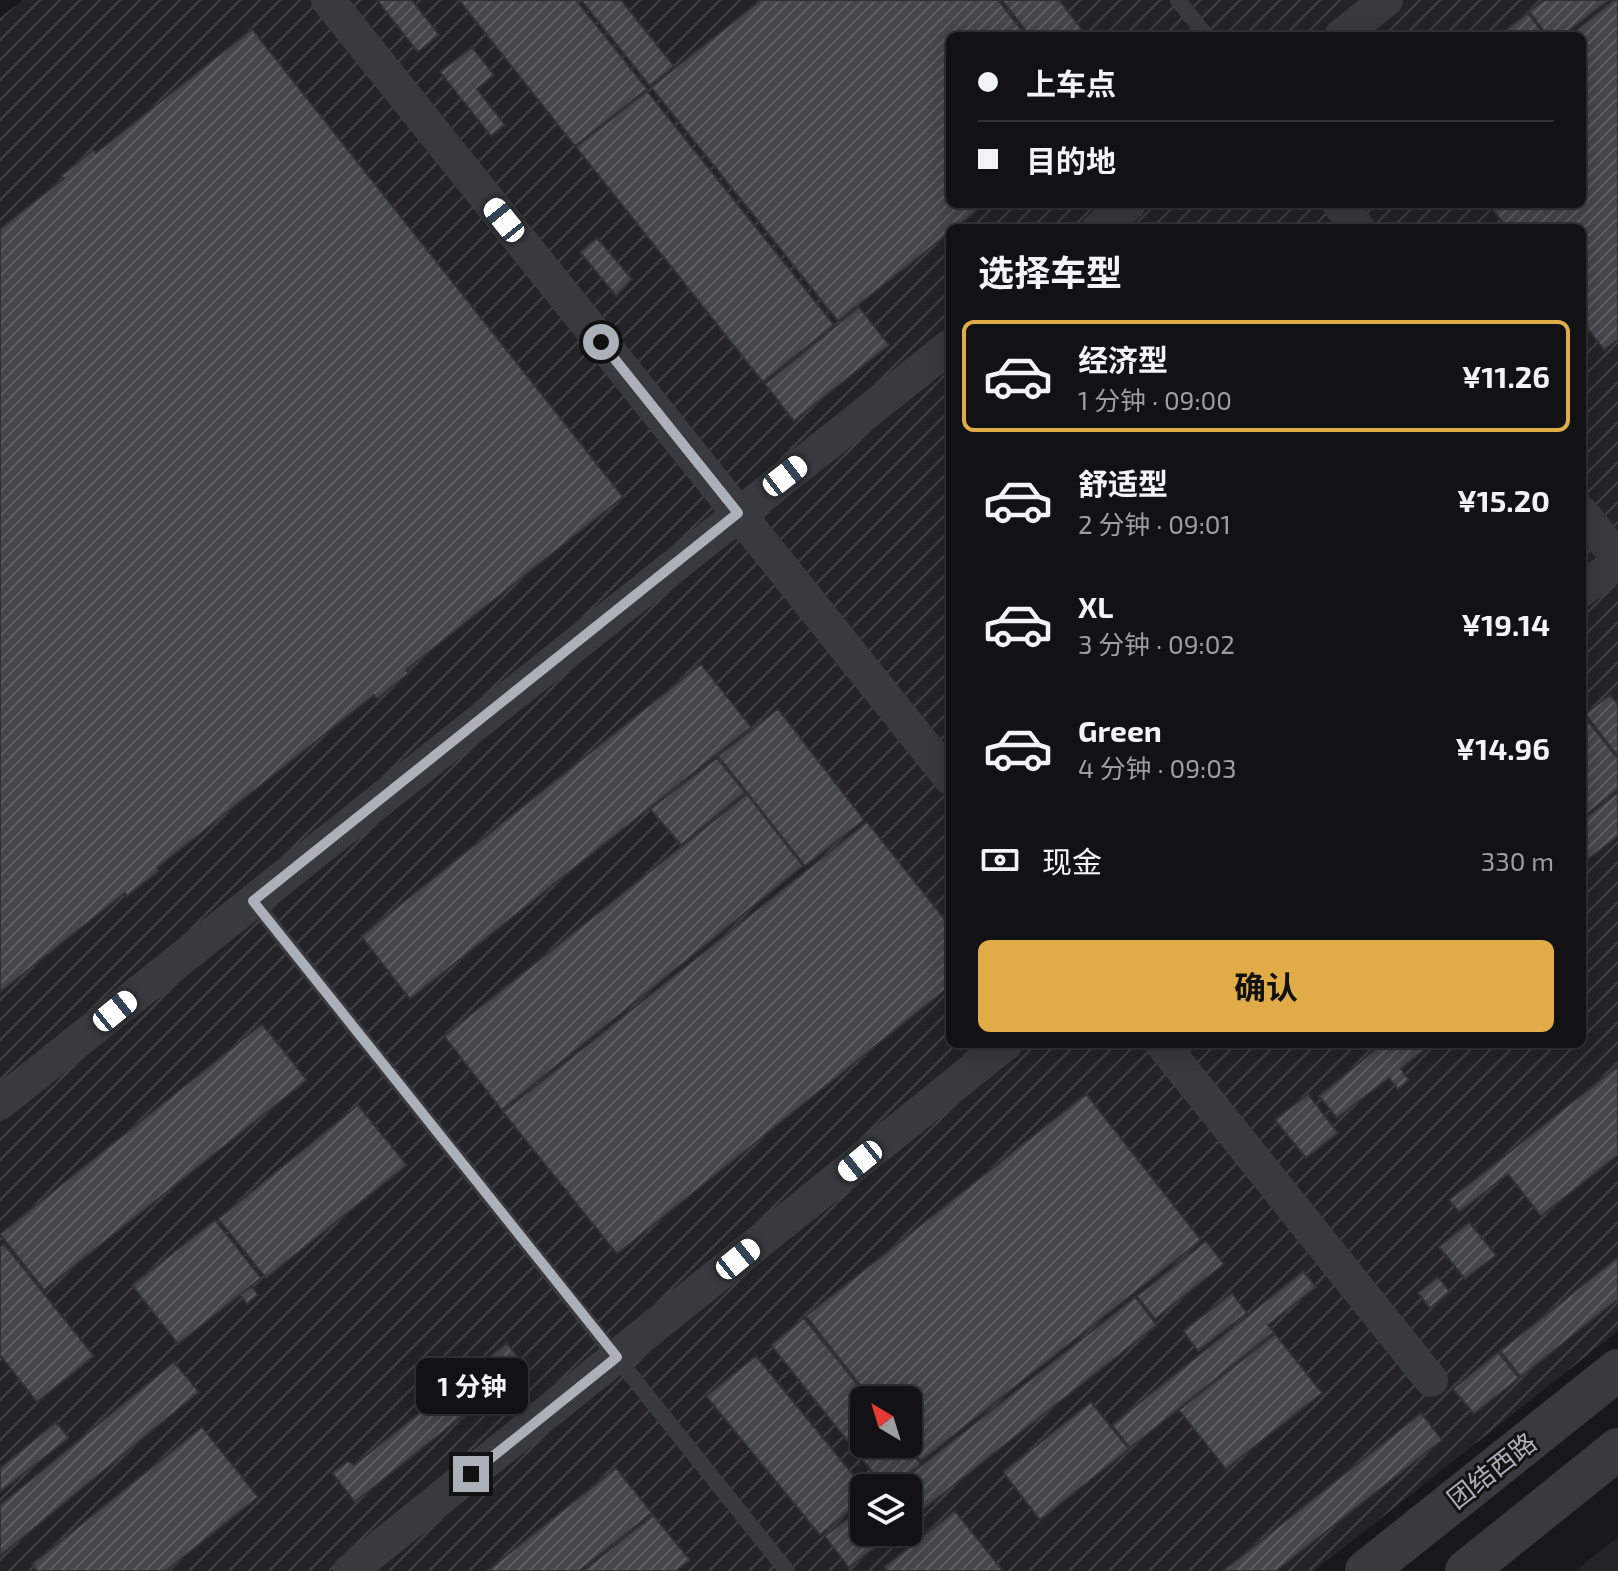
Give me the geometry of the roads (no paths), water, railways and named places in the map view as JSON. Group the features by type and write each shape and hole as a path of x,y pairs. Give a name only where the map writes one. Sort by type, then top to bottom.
{"street":[{"path":"328,0 946,773"},
{"path":"1346,32 1386,0"},
{"path":"1104,224 1124,208"},
{"path":"1342,208 1355,224"},
{"path":"0,1103 946,349"},
{"path":"1586,518 1618,560 1586,587"},
{"path":"350,1571 1000,1048"},
{"path":"1165,1048 1431,1380"},
{"name":"团结西路","path":"1366,1571 1618,1370"},
{"path":"1466,1571 1615,1459"}],"lane":[{"path":"1178,0 1203,32"},
{"path":"253,901 787,1571"}]}
